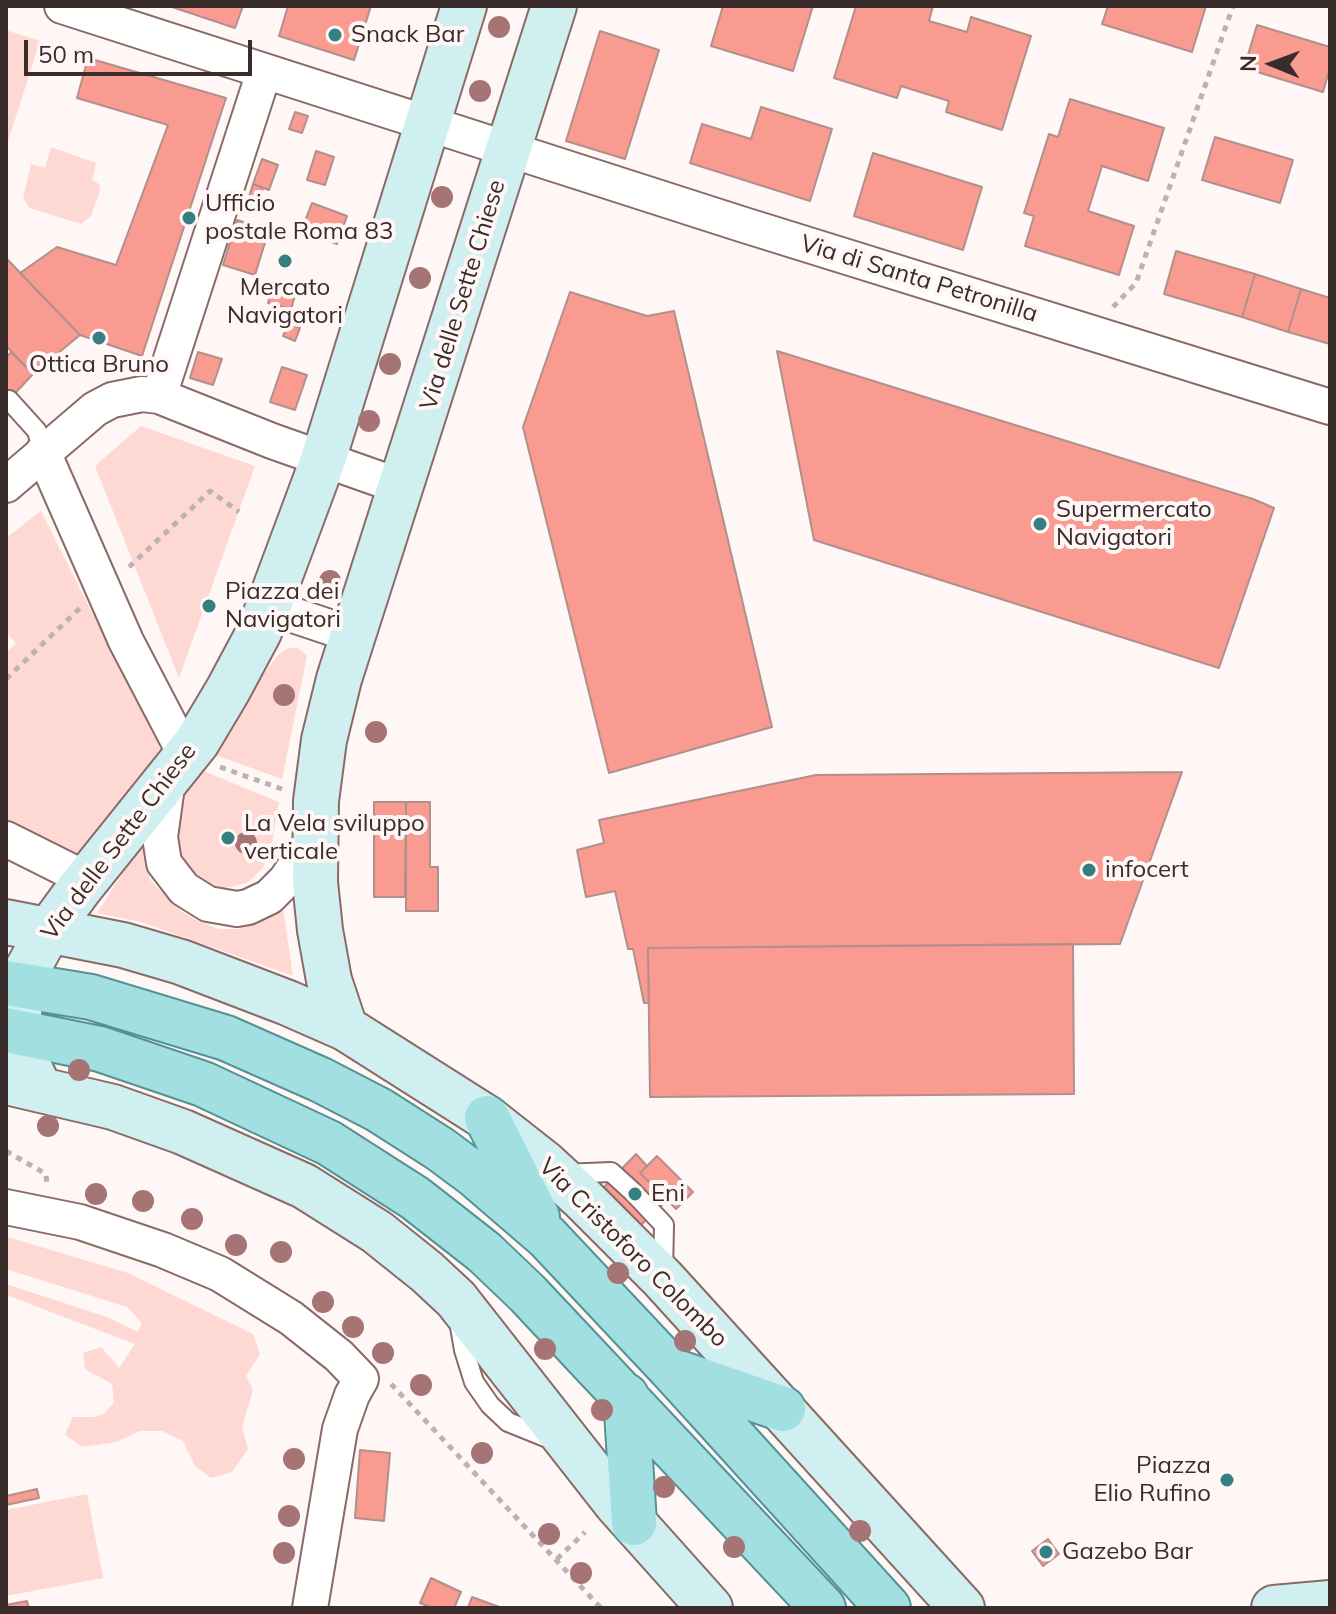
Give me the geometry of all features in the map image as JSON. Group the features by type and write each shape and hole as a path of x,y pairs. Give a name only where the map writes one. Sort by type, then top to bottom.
{"main road":[{"name":"Via delle Sette Chiese","path":"22,1085 25,1058 13,1031 19,1010 15,984 86,879 190,767 269,607 323,460 464,6"},
{"name":"Via delle Sette Chiese","path":"345,1028 332,993 315,882 318,770 324,740 353,635 554,6"},
{"name":"Via Cristoforo Colombo","path":"6,922 104,940 230,979 345,1028 487,1118 556,1174 663,1279 962,1608"},
{"name":"Via Cristoforo Colombo","path":"15,984 91,997 175,1020 239,1043 310,1074 379,1110 440,1149 547,1237 888,1608"},
{"path":"13,1031 100,1049 203,1084 293,1124 370,1167 432,1211 484,1252 527,1293 823,1608"},
{"path":"22,1085 113,1107 171,1128 304,1186 377,1232 456,1299 634,1523 710,1608"},
{"path":"487,1118 547,1237"},
{"path":"673,1371 783,1409"},
{"path":"626,1396 634,1523"},
{"path":"1274,1608 1330,1603"}],"street":[{"path":"62,6 427,123"},
{"path":"159,396 264,72"},
{"name":"Via delle Sette Chiese","path":"427,123 508,149"},
{"name":"Via di Santa Petronilla","path":"508,149 1330,407"},
{"path":"6,485 95,409 112,400 138,394 159,396 323,460 402,487"},
{"path":"43,452 119,628 190,767 160,837 164,863 184,889 208,904 228,909 248,907 269,897 286,880 316,835"},
{"path":"269,607 353,635"},
{"path":"6,839 86,879"},
{"path":"6,1207 52,1214 92,1226 163,1250 220,1274 291,1318 373,1379 352,1395 340,1429 310,1608"}],"lane":[{"path":"9,400 37,431 43,452"}],"path":[{"path":"1106,316 1136,283 1233,6"},
{"path":"125,571 210,491 239,512"},
{"path":"6,679 86,602"},
{"path":"190,767 283,789"},
{"path":"6,1151 46,1174 47,1195"},
{"path":"373,1379 556,1559 601,1608"},
{"path":"556,1559 585,1532"}],"shaded area":[{"path":"6,30 40,41 6,148"},
{"path":"51,147 96,163 92,180 99,184 100,191 91,216 81,224 30,208 23,198 31,164 45,168"},
{"path":"141,426 255,466 179,678 95,466"},
{"path":"41,511 166,760 84,864 6,823 6,653 16,643 6,633 6,538"},
{"path":"288,648 298,648 307,656 282,779 207,752 277,656"},
{"path":"201,770 279,802 272,843 263,868 247,883 225,888 196,882 174,847 183,797"},
{"path":"143,842 144,864 151,881 182,912 198,921 219,929 238,929 269,915 282,902 293,976 141,922 97,913"},
{"path":"6,1239 128,1273 253,1334 260,1354 246,1376 253,1390 242,1427 248,1449 232,1472 211,1478 195,1466 183,1441 162,1431 140,1431 116,1442 82,1447 65,1434 73,1417 104,1414 114,1402 112,1384 85,1369 83,1353 101,1347 119,1368 135,1344 6,1295 6,1284 107,1317 138,1332 142,1323 127,1307 6,1269"},
{"path":"87,1494 103,1578 6,1596 6,1510"}],"building":[{"path":"169,6 243,6 235,28"},
{"path":"288,6 371,6 354,60 279,36"},
{"path":"723,6 813,6 793,71 711,46"},
{"path":"856,6 933,6 929,21 967,32 971,17 1031,36 1002,130 946,112 949,101 901,86 897,98 834,78"},
{"path":"1108,6 1206,6 1192,52 1102,24"},
{"path":"1257,25 1330,47 1330,68 1323,92 1244,68"},
{"path":"600,31 659,50 625,159 566,141"},
{"path":"88,58 226,98 142,356 80,335 20,273 57,247 116,265 168,125 77,98"},
{"path":"1070,99 1164,128 1148,181 1102,166 1088,211 1134,226 1119,275 1025,246 1034,216 1024,213 1049,134 1058,137"},
{"path":"761,107 832,129 810,201 690,163 702,124 751,139"},
{"path":"295,112 308,116 302,133 289,129"},
{"path":"1215,137 1293,160 1280,203 1202,180"},
{"path":"316,151 334,157 325,185 307,180"},
{"path":"873,153 982,187 963,250 854,216"},
{"path":"262,159 278,165 269,190 253,184"},
{"path":"253,184 263,188 257,206 247,203"},
{"path":"312,203 347,216 337,244 301,231"},
{"path":"237,220 269,230 255,275 223,265"},
{"path":"1176,251 1255,274 1242,317 1164,294"},
{"path":"6,258 80,335 33,374 6,346"},
{"path":"1255,274 1301,289 1288,332 1242,317"},
{"path":"273,282 297,289 291,309 268,303"},
{"path":"1301,289 1330,298 1330,344 1288,332"},
{"path":"570,292 647,316 674,311 772,727 609,773 523,427"},
{"path":"288,323 300,328 295,341 283,336"},
{"name":"Supermercato Navigatori","path":"777,351 1274,508 1219,668 814,540"},
{"path":"11,352 33,374 6,403 6,358"},
{"path":"198,352 222,359 213,385 190,378"},
{"path":"282,367 307,375 295,410 270,402"},
{"path":"1182,772 1120,944 648,948 649,1003 644,1003 633,949 628,949 615,891 586,897 577,850 604,843 599,820 816,775"},
{"path":"374,802 406,802 405,897 374,897"},
{"path":"406,802 430,802 430,867 438,867 438,911 406,911"},
{"path":"1073,944 1074,1094 650,1097 648,948"},
{"name":"Eni","path":"636,1154 647,1166 640,1173 667,1200 641,1225 604,1187"},
{"path":"657,1156 693,1192 676,1209 640,1173"},
{"path":"360,1450 390,1453 384,1521 355,1518"},
{"path":"37,1489 39,1498 6,1505 6,1496"},
{"name":"Gazebo Bar","path":"1048,1539 1059,1554 1043,1566 1032,1551"},
{"path":"431,1578 461,1592 454,1608 432,1608 420,1603"},
{"path":"472,1597 502,1608 468,1608"},
{"path":"27,1601 29,1608 6,1608 6,1605"}],"place":[{"name":"Snack Bar","path":"335,35"},
{"name":"Ufficio postale Roma 83","path":"189,218"},
{"name":"Mercato Navigatori","path":"285,261"},
{"name":"Ottica Bruno","path":"99,338"},
{"name":"Supermercato Navigatori","path":"1040,524"},
{"name":"Piazza dei Navigatori","path":"209,606"},
{"name":"La Vela sviluppo verticale","path":"228,838"},
{"name":"infocert","path":"1089,870"},
{"name":"Eni","path":"635,1194"},
{"name":"Piazza Elio Rufino","path":"1227,1480"},
{"name":"Gazebo Bar","path":"1046,1552"}]}
